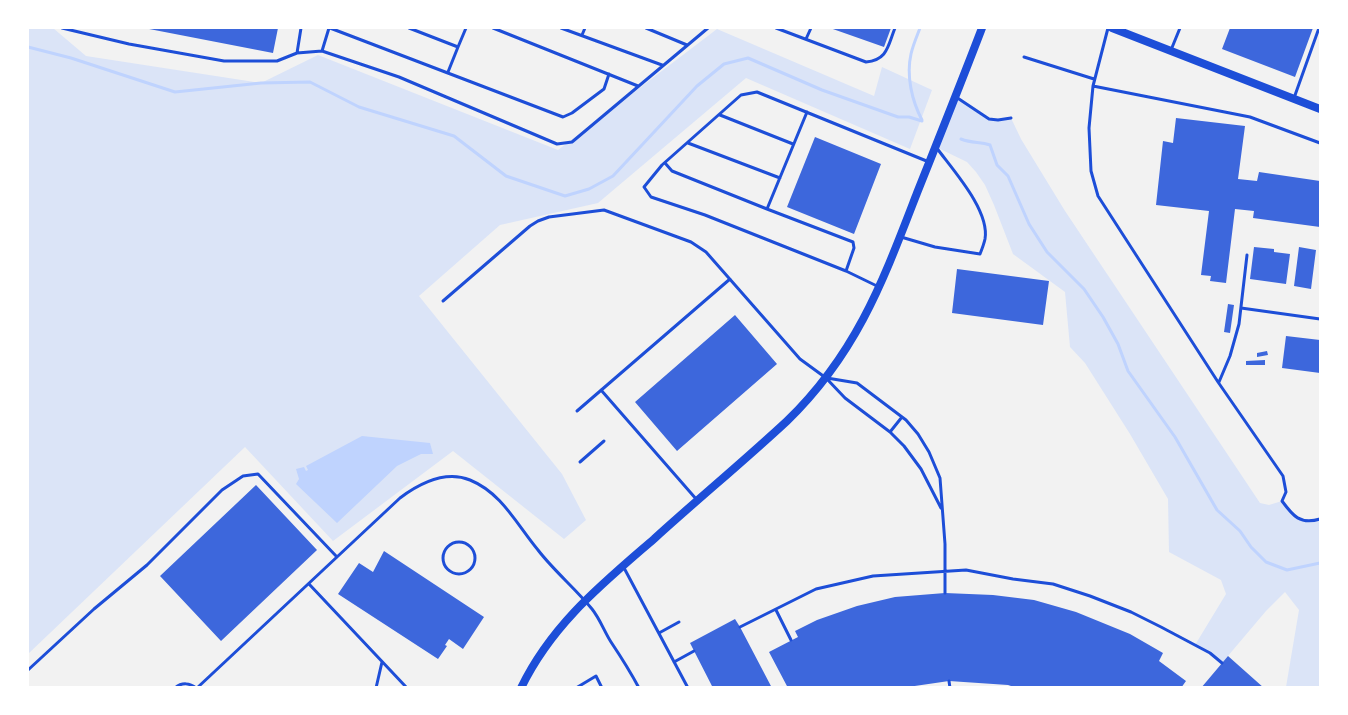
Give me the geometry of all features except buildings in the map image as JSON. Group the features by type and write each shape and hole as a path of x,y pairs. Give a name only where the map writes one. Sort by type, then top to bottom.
{"street":[{"path":"522,688 552,636 584,600 787,421 807,402 843,356 880,288 982,28"},
{"path":"1112,28 1320,108"}],"lane":[{"path":"62,28 129,44 224,61 276,61 297,53 322,51 399,77 557,144 572,142 708,28"},
{"path":"297,53 301,28"},
{"path":"322,51 330,28 563,117 572,113 604,89 609,74"},
{"path":"409,28 458,46"},
{"path":"448,72 466,28"},
{"path":"493,28 638,86"},
{"path":"561,28 662,66"},
{"path":"582,35 585,28"},
{"path":"646,28 687,45"},
{"path":"776,28 866,62 876,61 884,56 896,28"},
{"path":"806,39 811,28"},
{"path":"1108,28 1094,80 1089,128 1091,171 1098,196 1218,382 1283,476 1286,492 1282,501 1292,515 1304,521 1320,519"},
{"path":"1171,50 1180,28"},
{"path":"1294,98 1319,28"},
{"path":"1024,57 1094,80"},
{"path":"1093,86 1250,117 1320,143"},
{"path":"880,288 846,271 705,215 651,197 644,187 665,163 741,96 757,92 930,162"},
{"path":"955,96 989,119 1011,118"},
{"path":"767,209 807,112"},
{"path":"719,115 794,144"},
{"path":"688,143 780,178"},
{"path":"900,237 935,247 980,254 986,237 982,211 936,147"},
{"path":"665,163 672,171 853,242 854,248 846,271"},
{"path":"443,301 534,223 556,216 598,210 610,212 697,245 706,252 800,359 826,378 845,398 890,432 904,446 916,461 941,508"},
{"path":"1218,382 1230,356 1239,324 1246,255"},
{"path":"577,411 730,279"},
{"path":"1241,308 1320,319"},
{"path":"826,378 857,383 902,417 918,434 936,464 940,478 944,526 945,594"},
{"path":"601,390 697,500"},
{"path":"890,432 902,417"},
{"path":"580,462 604,441"},
{"path":"28,670 94,609 147,565 222,490 243,476 258,474 337,557"},
{"path":"175,688 187,683 197,688 400,498 431,479 449,476 469,479 487,489 502,503 544,558 597,615 639,688"},
{"path":"460,542 470,547 475,558 470,570 458,574 446,569 443,557 448,546 460,542"},
{"path":"623,565 688,688"},
{"path":"740,627 816,589 873,576 966,570 1053,584 1090,596 1131,612 1210,653 1222,664"},
{"path":"309,584 407,688"},
{"path":"776,610 791,640"},
{"path":"659,633 679,622"},
{"path":"674,662 694,651"},
{"path":"376,688 382,662"},
{"path":"576,688 596,676 602,688"},
{"path":"949,681 950,688"}],"shaded area":[{"path":"28,28 53,28 86,56 261,83 318,55 558,150 717,29 874,96 882,67 932,90 910,149 746,78 598,203 500,225 419,296 562,474 586,520 564,539 453,451 333,541 245,447 28,654"},
{"path":"955,96 989,119 1011,118 1021,139 1065,211 1260,503 1269,505 1282,501 1294,516 1302,520 1320,519 1320,687 1286,687 1299,610 1285,592 1266,611 1222,663 1210,653 1195,645 1226,594 1221,580 1169,552 1168,499 1085,363 1070,347 1065,292 1013,254 985,185 976,172 967,162 936,147"}],"water":[{"path":"362,436 430,443 433,454 421,454 397,466 337,523 296,484 299,479 296,469 304,467 306,471 308,470 306,466"}],"waterway":[{"path":"920,28 912,51 909,71 915,105 922,120"},
{"path":"28,47 71,58 175,92 261,83 310,82 359,107 454,136 506,176 565,196 589,189 613,176 697,86 724,64 748,58 822,90 898,117 909,117 922,121"},
{"path":"961,139 990,145 997,165 1008,176 1029,224 1047,252 1084,289 1103,317 1118,344 1128,371 1175,437 1217,510 1240,531 1251,547 1266,562 1287,570 1320,563"}]}
